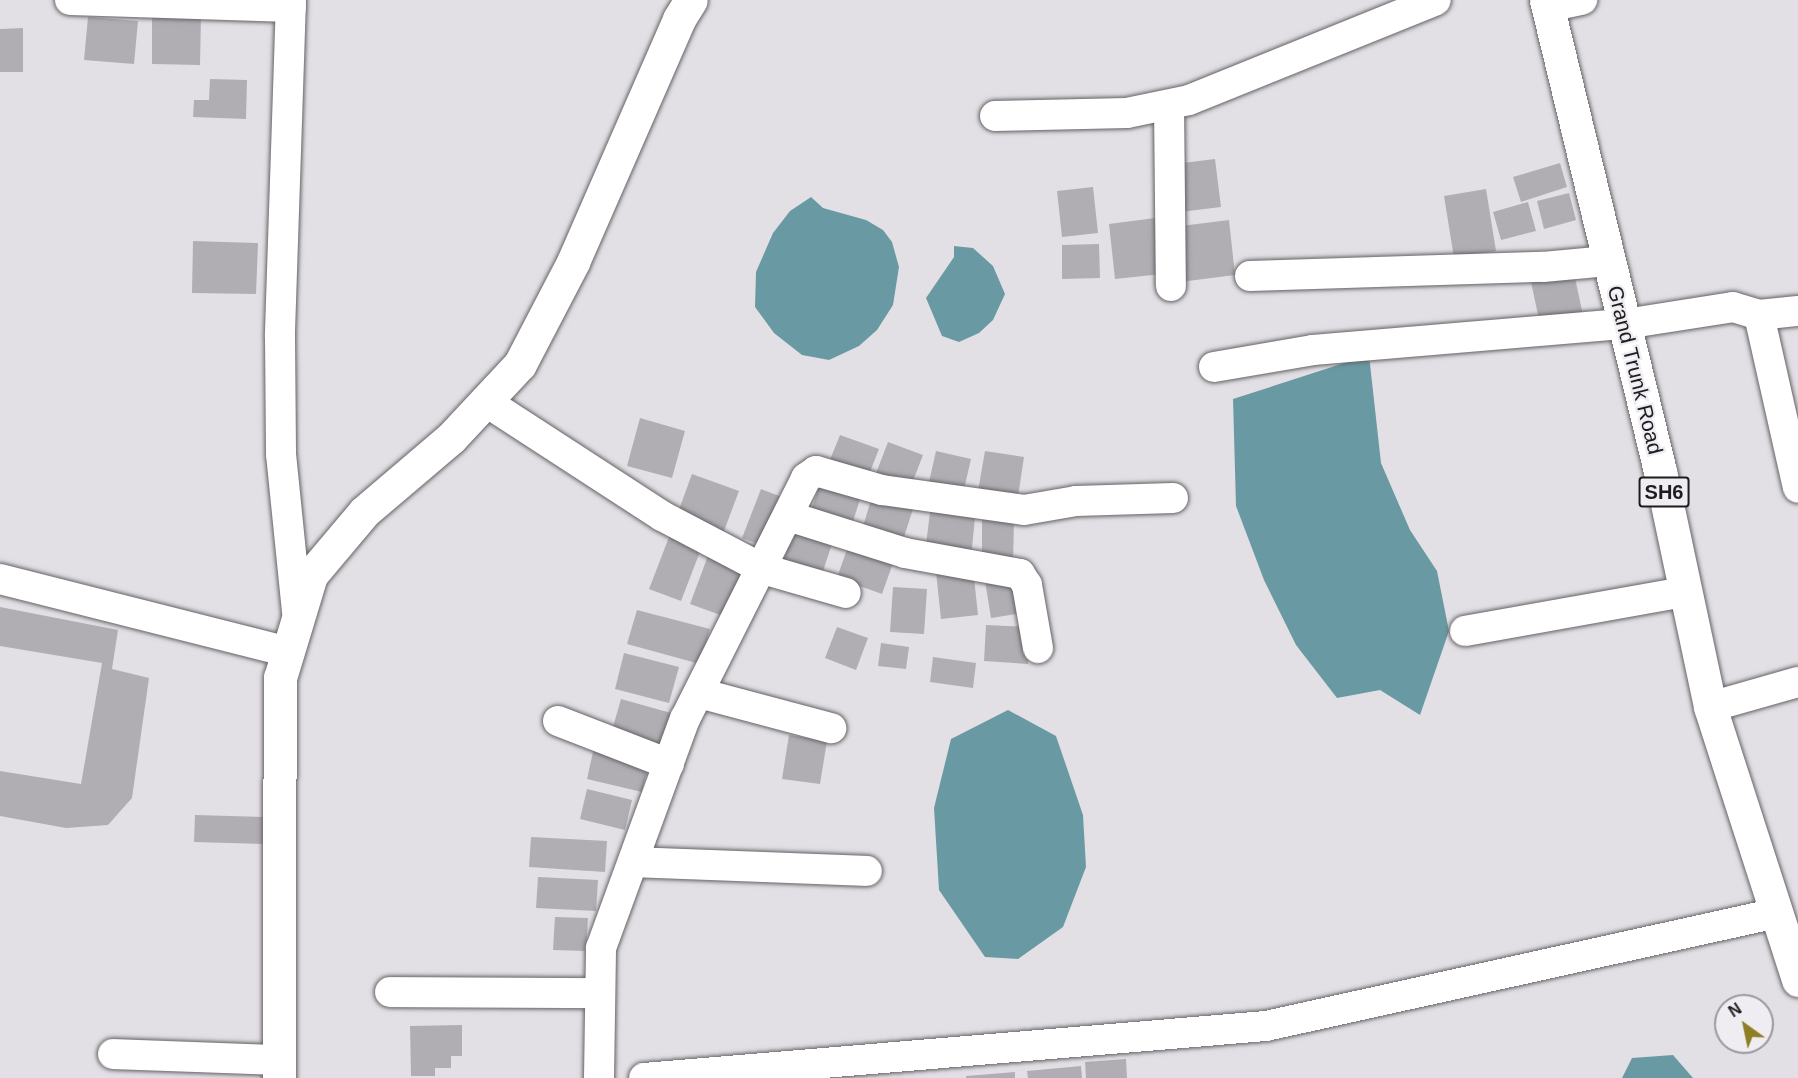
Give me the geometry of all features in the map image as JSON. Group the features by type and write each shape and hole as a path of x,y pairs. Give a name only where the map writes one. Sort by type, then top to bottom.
{"main road":[{"path":"279,1069 280,678 311,575 364,512 451,438 520,364 573,262 679,19 691,0"},
{"name":"Grand Trunk Road","path":"1547,3 1625,324 1710,707 1798,980"}],"street":[{"path":"70,0 291,4 280,337 281,454 297,621"},
{"path":"995,116 1127,113 1169,105 1237,83 1436,0"},
{"path":"1547,3 1582,0"},
{"path":"1169,105 1171,286"},
{"path":"1250,276 1543,267 1608,261"},
{"path":"1214,367 1313,350 1625,324 1734,307 1759,315 1798,311"},
{"path":"1759,315 1798,489"},
{"path":"485,401 662,516 763,569 846,593"},
{"path":"599,1078 601,948 669,764 699,693 763,569 806,478 816,471 892,492 1024,510 1076,501 1173,498"},
{"path":"788,516 905,553 1020,574 1027,585 1038,648"},
{"path":"0,579 288,652"},
{"path":"1465,631 1685,592"},
{"path":"1710,707 1798,682"},
{"path":"699,693 831,728"},
{"path":"558,721 669,764"},
{"path":"633,862 867,871"},
{"path":"644,1078 1266,1026 1777,913"},
{"path":"390,992 600,993"},
{"path":"113,1054 279,1069"}],"water":[{"path":"811,197 823,208 866,220 883,230 892,242 899,267 893,305 877,330 859,346 829,360 802,355 774,333 755,307 756,272 773,233 790,211"},
{"path":"954,246 973,248 993,266 1005,294 993,320 979,333 959,342 942,336 926,298 954,257"},
{"path":"1369,355 1381,463 1410,530 1437,571 1449,631 1420,715 1380,690 1337,698 1296,645 1264,580 1236,506 1233,399"},
{"path":"1008,710 1056,736 1083,815 1086,867 1063,927 1018,959 985,957 939,890 934,808 951,739"},
{"path":"1673,1055 1693,1078 1622,1078 1632,1058"}],"building":[{"path":"152,15 201,16 200,65 152,64"},
{"path":"88,17 138,21 134,64 84,60"},
{"path":"23,28 23,72 0,72 0,29"},
{"path":"210,79 247,80 246,119 193,117 194,100 209,100"},
{"path":"1215,159 1221,207 1180,212 1175,164"},
{"path":"1560,163 1567,187 1521,202 1513,177"},
{"path":"1093,187 1098,233 1062,237 1057,191"},
{"path":"1486,189 1496,251 1454,258 1444,196"},
{"path":"1569,193 1576,220 1544,229 1537,201"},
{"path":"1528,202 1536,231 1501,240 1493,212"},
{"path":"1155,218 1162,274 1115,279 1109,224"},
{"path":"1229,220 1235,275 1180,282 1173,227"},
{"path":"193,241 258,243 256,294 192,293"},
{"path":"1099,244 1100,278 1062,279 1062,245"},
{"path":"1574,273 1584,320 1541,329 1531,282"},
{"path":"640,418 685,431 672,478 627,466"},
{"path":"840,435 879,449 866,482 827,467"},
{"path":"888,442 923,455 908,494 873,481"},
{"path":"936,451 971,459 962,498 927,491"},
{"path":"985,451 1024,457 1017,503 977,497"},
{"path":"692,474 739,491 724,531 677,515"},
{"path":"820,483 861,496 850,531 809,518"},
{"path":"761,489 790,500 771,549 742,538"},
{"path":"873,493 914,506 902,543 862,530"},
{"path":"931,504 976,508 971,558 925,553"},
{"path":"982,518 1014,519 1013,567 982,566"},
{"path":"795,528 833,541 820,580 781,567"},
{"path":"671,532 703,544 681,601 649,589"},
{"path":"848,546 893,563 882,594 837,578"},
{"path":"709,553 745,566 726,617 690,604"},
{"path":"973,568 978,615 941,619 936,572"},
{"path":"1017,575 1023,613 991,618 985,581"},
{"path":"893,587 927,589 924,634 890,632"},
{"path":"0,607 118,630 112,669 149,678 132,798 108,825 66,828 0,816 0,771 81,784 102,663 0,646"},
{"path":"637,610 710,629 700,664 627,644"},
{"path":"986,625 1030,627 1028,664 984,661"},
{"path":"837,627 868,638 856,670 825,658"},
{"path":"881,643 909,647 906,669 878,666"},
{"path":"624,653 679,667 669,703 615,689"},
{"path":"933,657 976,663 973,688 930,682"},
{"path":"621,699 671,713 661,748 611,734"},
{"path":"789,735 827,741 820,784 782,779"},
{"path":"594,747 649,760 642,792 587,779"},
{"path":"587,789 632,800 625,830 580,819"},
{"path":"195,815 265,817 264,844 194,842"},
{"path":"531,837 607,841 605,872 529,867"},
{"path":"538,877 598,880 596,911 536,908"},
{"path":"555,917 588,918 586,951 553,950"},
{"path":"462,1025 462,1056 451,1056 451,1068 435,1068 435,1076 411,1076 410,1026"},
{"path":"1126,1059 1127,1078 1086,1078 1085,1062"},
{"path":"1081,1066 1082,1078 1028,1078 1027,1071"},
{"path":"1015,1072 1015,1078 966,1078 966,1076"}]}
